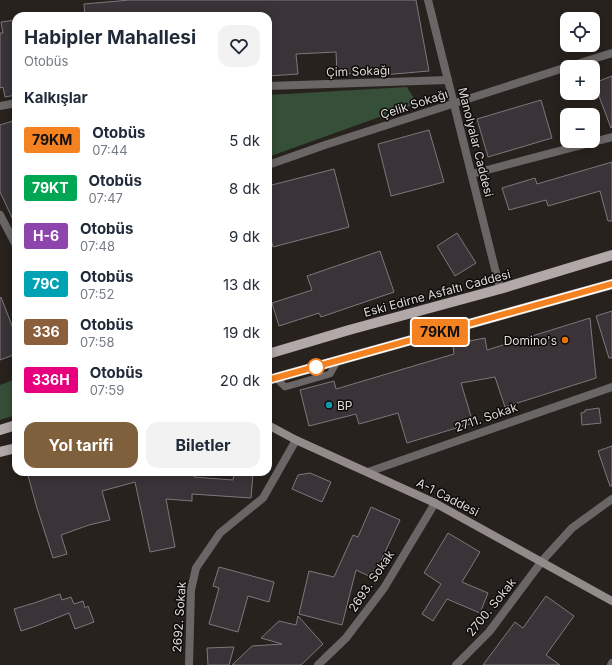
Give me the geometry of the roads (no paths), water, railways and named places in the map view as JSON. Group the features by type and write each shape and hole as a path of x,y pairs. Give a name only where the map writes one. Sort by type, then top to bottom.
{"main road":[{"name":"Eski Edirne Asfaltı Caddesi","path":"272,353 349,330 500,289 612,255"},
{"path":"272,379 612,284"},
{"path":"0,430 12,426"},
{"name":"A-1 Caddesi","path":"272,427 296,440 435,503 612,601"},
{"path":"0,452 12,449"}],"street":[{"name":"Manolyalar Caddesi","path":"428,0 500,289"},
{"name":"Çelik Sokağı","path":"590,60 612,53"},
{"name":"Çelik Sokağı","path":"272,164 560,69"},
{"name":"Çim Sokağı","path":"272,86 448,80"},
{"path":"0,106 12,104"},
{"path":"472,174 612,137"},
{"path":"0,215 12,238"},
{"name":"2711. Sokak","path":"368,472 487,429 612,387"},
{"name":"2692. Sokak","path":"189,665 191,590 196,568 220,533 263,498 296,440"},
{"name":"2700. Sokak","path":"456,665 489,632 542,561 572,528 612,499"},
{"name":"2693. Sokak","path":"318,665 346,638 384,588 435,503"}],"place":[{"name":"Domino's","path":"565,340"},
{"name":"BP","path":"329,405"}]}
